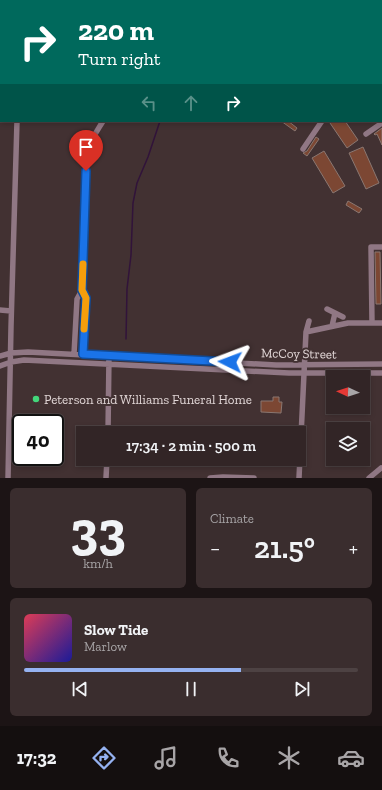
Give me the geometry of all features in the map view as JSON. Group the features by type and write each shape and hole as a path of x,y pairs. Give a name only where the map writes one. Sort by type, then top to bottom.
{"street":[{"path":"8,478 11,311 17,122"},
{"path":"74,354 77,299 82,290 88,146 102,122"},
{"path":"303,149 321,122"},
{"path":"366,134 382,123"},
{"path":"372,323 371,247 382,248"},
{"path":"82,290 86,298 83,354"},
{"path":"0,310 11,311"},
{"path":"327,310 343,316"},
{"path":"332,326 335,313"},
{"path":"299,478 306,332 309,321"},
{"path":"306,332 348,323 382,324"},
{"name":"McCoy Street","path":"0,356 11,353 28,352 304,365 382,364"},
{"path":"108,426 109,356"},
{"name":"McCoy Street","path":"0,366 11,362 24,360 304,374 382,373"},
{"path":"106,478 107,466"},
{"path":"369,478 381,468"},
{"path":"210,478 254,478"}],"building":[{"path":"282,122 289,122 297,128 295,131"},
{"path":"346,122 358,140 347,148 330,123"},
{"path":"382,128 382,145 377,134 374,134"},
{"path":"316,137 319,139 307,156 303,153 307,151"},
{"path":"363,147 379,183 366,189 349,153"},
{"path":"324,151 345,186 333,193 312,158"},
{"path":"348,201 362,209 359,213 346,205"},
{"path":"375,252 380,252 381,304 376,304"},
{"path":"273,397 279,397 279,402 282,402 281,413 261,412 261,401 273,401"}],"waterway":[{"path":"126,339 127,289 131,255 133,203 137,183 148,157 160,122"}],"slow traffic":[{"path":"83,264 82,290 86,298 84,329"}],"place":[{"name":"Peterson and Williams Funeral Home","path":"36,399"}],"route":[{"path":"86,171 82,290 86,298 83,354 230,362"}]}
